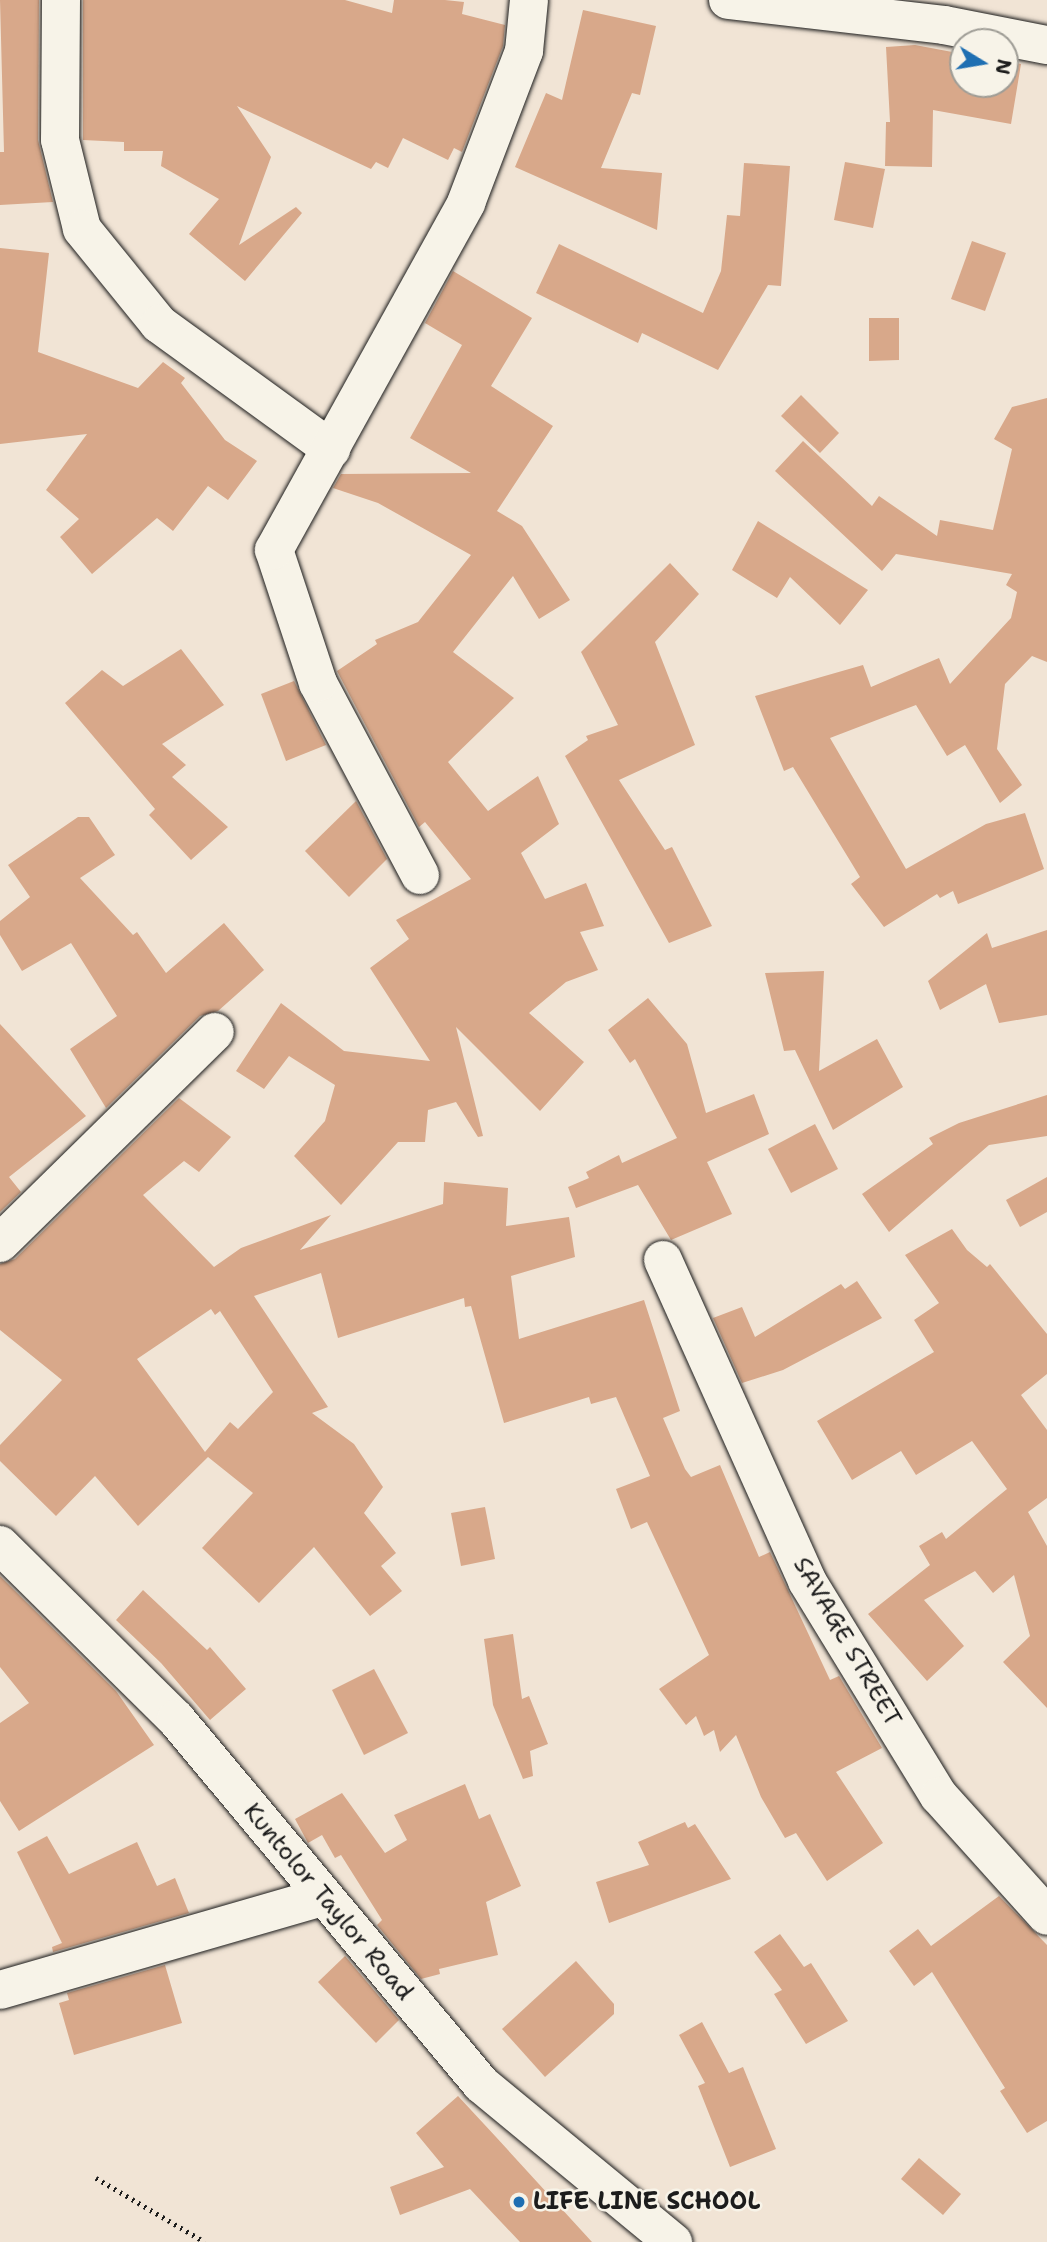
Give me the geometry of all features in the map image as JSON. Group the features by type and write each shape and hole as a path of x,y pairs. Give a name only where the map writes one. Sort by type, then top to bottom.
{"street":[{"path":"61,0 60,140 82,229 159,324 331,449"},
{"path":"420,874 318,683 274,551 466,204 524,51 529,0"},
{"path":"728,0 944,25 1047,45"},
{"path":"0,1243 215,1032"},
{"name":"SAVAGE STREET","path":"663,1260 807,1581 939,1796 1047,1916"},
{"name":"Kuntolor Taylor Road","path":"0,1545 176,1719 481,2084 673,2242"},
{"path":"0,1990 323,1897"}],"path":[{"path":"96,2178 205,2242"}],"building":[{"path":"0,0 39,0 38,140 53,202 0,205 0,152 4,152"},
{"path":"83,0 345,0 392,13 394,0 445,0 464,2 462,14 505,25 503,46 462,152 454,148 448,160 403,138 388,168 376,162 371,169 237,106 271,157 239,245 296,207 302,213 245,281 189,234 219,199 161,166 163,151 124,151 124,142 83,140"},
{"path":"583,10 656,26 640,95 632,93 601,168 662,173 657,230 515,167 546,93 562,100"},
{"path":"915,45 949,51 949,98 1015,98 1011,124 933,110 932,167 885,166 886,122 890,122 886,47"},
{"path":"845,162 885,169 873,228 834,220"},
{"path":"744,163 790,166 781,286 768,285 718,370 642,333 638,343 536,293 559,244 703,313 721,271 727,215 740,216"},
{"path":"972,241 1006,253 985,311 951,299"},
{"path":"0,248 49,253 38,352 138,388 163,362 185,378 181,383 225,440 257,461 228,500 208,486 173,531 157,518 92,574 60,537 79,519 46,490 87,434 0,444"},
{"path":"453,271 532,318 491,386 553,426 497,511 522,526 570,600 539,619 513,576 453,652 514,698 448,762 488,811 538,776 559,824 521,853 545,899 586,883 604,926 580,932 598,970 566,982 529,1013 584,1062 540,1111 456,1027 483,1136 478,1137 456,1102 428,1110 425,1142 398,1142 341,1205 294,1156 325,1121 335,1085 289,1056 264,1089 236,1071 281,1003 344,1051 430,1061 370,968 409,939 396,920 471,879 425,822 419,827 337,671 377,644 375,640 418,622 471,555 378,503 333,488 341,474 471,473 410,438 462,345 425,323"},
{"path":"869,318 899,318 899,360 869,361"},
{"path":"801,395 839,433 820,453 781,416"},
{"path":"1047,398 1047,662 1032,656 1005,684 997,749 1022,785 1000,803 965,745 947,756 916,705 830,738 906,869 986,824 1025,813 1044,869 958,904 953,891 940,898 937,894 884,927 851,884 860,877 793,767 784,771 755,696 863,665 871,687 939,658 950,684 1011,618 1017,592 1006,585 1012,574 896,554 882,571 775,471 803,441 872,506 879,496 937,536 940,520 993,530 1012,449 994,439 1012,407"},
{"path":"758,521 868,590 840,625 790,577 777,598 732,570"},
{"path":"670,563 699,594 655,642 695,745 619,780 665,850 672,847 712,926 669,943 565,756 588,740 586,736 618,725 581,652"},
{"path":"181,649 224,705 162,744 186,765 172,777 228,827 191,860 149,815 155,809 65,703 102,670 123,686"},
{"path":"294,681 326,745 286,761 261,694"},
{"path":"356,801 387,859 349,897 305,851"},
{"path":"78,817 89,817 115,855 80,878 133,935 137,932 166,973 224,923 264,970 218,1011 200,1016 106,1108 70,1049 117,1016 71,943 22,971 0,935 0,921 30,897 8,865"},
{"path":"1047,930 1047,1015 999,1023 986,984 940,1010 928,981 987,933 992,948"},
{"path":"824,971 819,1071 877,1039 903,1087 833,1130 795,1050 784,1051 765,973"},
{"path":"648,998 687,1044 706,1113 754,1094 769,1134 707,1162 732,1214 671,1240 638,1185 576,1208 568,1187 589,1178 586,1172 619,1155 622,1163 677,1138 635,1059 630,1063 608,1030"},
{"path":"0,1024 86,1116 9,1177 21,1192 0,1212"},
{"path":"1047,1095 1047,1136 989,1145 889,1232 862,1194 933,1144 929,1138 959,1123"},
{"path":"179,1098 231,1137 199,1172 184,1161 143,1195 214,1267 241,1248 331,1215 300,1250 443,1204 444,1182 508,1188 506,1226 569,1217 575,1257 511,1276 519,1339 644,1300 680,1411 663,1418 685,1469 691,1477 720,1465 759,1557 770,1552 830,1680 839,1676 882,1748 836,1772 883,1843 827,1881 796,1833 785,1838 761,1797 736,1735 720,1752 714,1730 704,1736 696,1716 686,1725 659,1689 709,1655 647,1522 631,1529 616,1489 650,1476 616,1397 591,1404 589,1397 504,1423 471,1306 465,1307 464,1298 338,1338 321,1273 254,1296 328,1407 312,1413 354,1444 383,1487 364,1513 396,1553 381,1566 402,1591 370,1616 314,1547 259,1603 202,1548 253,1493 208,1457 138,1526 95,1476 56,1516 0,1461 0,1445 62,1380 0,1330 0,1264 15,1259","holes":["211,1309 215,1315 220,1311 273,1392 238,1429 230,1422 205,1452 137,1359"]},
{"path":"815,1124 838,1169 791,1193 768,1149"},
{"path":"1047,1177 1047,1212 1020,1227 1006,1200"},
{"path":"952,1229 967,1250 987,1267 990,1264 1047,1334 1047,1374 1021,1395 1047,1430 1047,1498 1028,1512 1047,1546 1047,1708 1003,1662 1030,1636 1014,1575 993,1593 975,1571 924,1600 964,1646 927,1681 868,1614 930,1565 919,1546 942,1532 946,1539 1007,1489 972,1441 916,1475 901,1451 852,1480 817,1421 934,1352 914,1320 939,1303 905,1255"},
{"path":"857,1281 882,1318 783,1370 742,1383 713,1318 742,1307 755,1337 841,1284 845,1289"},
{"path":"485,1507 495,1559 461,1566 451,1513"},
{"path":"0,1576 116,1691 154,1745 19,1831 0,1801 0,1723 29,1703 0,1667"},
{"path":"143,1590 207,1650 210,1647 246,1689 210,1720 161,1663 116,1620"},
{"path":"513,1634 522,1699 529,1696 548,1744 530,1751 533,1776 523,1779 493,1705 484,1639"},
{"path":"374,1669 408,1733 364,1755 332,1690"},
{"path":"465,1784 479,1819 490,1814 521,1886 486,1902 498,1955 439,1969 440,1974 421,1979 377,1925 382,1920 341,1855 335,1858 322,1835 308,1843 295,1819 342,1793 385,1853 407,1840 394,1815"},
{"path":"685,1822 688,1828 695,1824 731,1879 609,1923 596,1882 649,1865 638,1842"},
{"path":"47,1836 69,1874 137,1842 157,1886 175,1878 189,1913 53,1952 52,1947 62,1943 17,1852"},
{"path":"999,1896 1047,1945 1047,2121 1027,2133 1000,2091 1005,2088 932,1972 914,1986 889,1951 918,1929 931,1946"},
{"path":"780,1934 804,1967 811,1963 848,2021 806,2044 774,1994 782,1990 754,1952"},
{"path":"345,1956 399,2020 376,2043 318,1982"},
{"path":"576,1961 614,2004 614,2014 545,2077 502,2029"},
{"path":"165,1965 182,2023 74,2055 59,2003 69,2000 67,1993"},
{"path":"702,2022 729,2073 743,2067 776,2149 730,2167 698,2086 705,2083 679,2035"},
{"name":"LIFE LINE SCHOOL","path":"458,2096 592,2242 520,2242 470,2189 400,2215 390,2187 444,2167 416,2133"},
{"path":"919,2158 961,2194 943,2215 901,2179"}],"place":[{"name":"LIFE LINE SCHOOL","path":"519,2202"}]}
